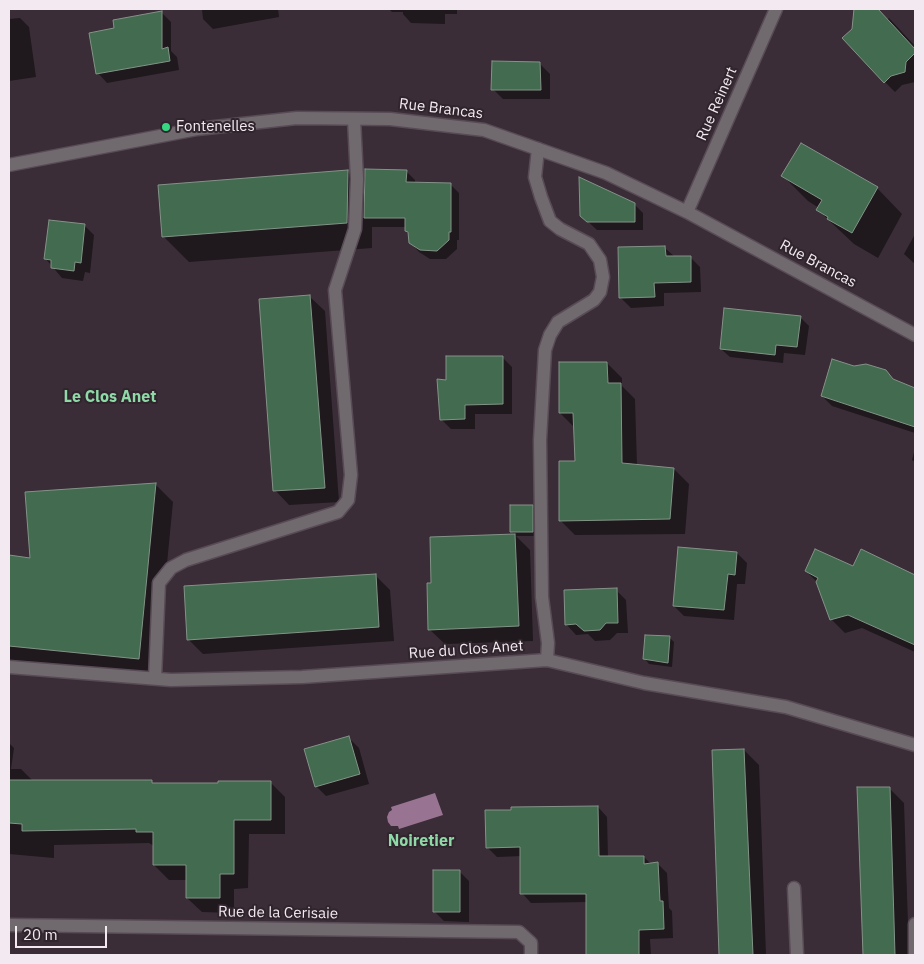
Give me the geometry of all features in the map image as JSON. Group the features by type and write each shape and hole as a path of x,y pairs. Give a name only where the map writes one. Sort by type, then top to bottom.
{"street":[{"name":"Rue Reinert","path":"687,212 776,9"},
{"name":"Rue Brancas","path":"9,165 197,129 296,118 390,119 484,130 606,173 687,212 915,335"},
{"path":"155,678 159,583 171,568 186,560 338,512 348,500 350,476 335,290 355,229 357,179 354,119"},
{"path":"538,149 535,177 550,221 560,229 589,244 600,260 603,277 600,292 594,300 558,322 550,334 545,350 540,440 542,597 548,643 547,660"},
{"name":"Rue du Clos Anet","path":"9,667 171,680 302,677 547,660 644,683 786,707 915,745"},
{"path":"794,888 797,955"},
{"path":"915,924 915,955"},
{"name":"Rue de la Cerisaie","path":"9,925 519,932 531,943 531,955"}],"shaded area":[{"path":"435,793 443,815 399,829 398,826 391,826 388,822 387,817 392,810 391,807"}],"building":[{"path":"854,9 878,9 915,49 915,53 906,62 905,72 891,76 884,83 842,38 852,29"},
{"path":"162,11 162,49 168,47 170,61 96,74 89,33 114,28 113,20"},
{"path":"492,61 540,62 541,90 491,90"},
{"path":"801,143 878,187 852,233 827,219 828,217 816,210 822,200 781,176"},
{"path":"365,169 407,170 406,182 451,183 451,232 449,232 449,240 437,251 420,250 409,243 408,232 405,231 405,218 364,218"},
{"path":"348,170 347,223 162,237 158,185"},
{"path":"579,177 635,203 635,222 587,222 580,216"},
{"path":"49,220 85,224 81,263 75,262 74,271 51,268 51,260 44,259"},
{"path":"665,246 666,256 691,256 691,282 654,283 655,297 619,298 618,247"},
{"path":"310,295 325,488 273,491 259,299"},
{"path":"724,308 801,316 797,347 776,345 775,355 720,349"},
{"path":"446,356 503,356 503,404 465,405 465,419 440,420 437,379 446,380"},
{"path":"832,359 854,366 866,364 886,370 893,379 915,388 915,427 821,396"},
{"path":"559,362 607,362 608,383 621,383 622,463 674,468 670,519 559,521 559,461 575,461 573,413 559,413"},
{"path":"156,483 139,659 9,646 9,555 30,558 25,492"},
{"path":"510,505 533,505 533,532 510,532"},
{"path":"515,534 519,626 428,630 427,583 431,583 430,537"},
{"path":"678,547 737,552 735,575 728,574 724,610 673,606"},
{"path":"815,549 853,566 861,549 915,575 915,645 848,615 830,620 816,582 818,578 805,571"},
{"path":"376,574 379,627 187,640 184,586"},
{"path":"617,588 618,623 606,623 600,630 584,631 576,624 565,625 564,590"},
{"path":"645,635 670,636 668,663 643,659"},
{"path":"349,736 360,774 315,787 304,749"},
{"path":"744,749 753,955 719,955 712,750"},
{"path":"9,780 152,780 152,783 271,781 271,820 234,820 234,874 220,874 220,898 186,898 186,865 153,865 153,832 136,832 136,829 22,831 22,824 9,823"},
{"path":"857,787 890,787 895,955 863,955"},
{"path":"598,806 599,856 644,856 644,864 658,862 660,901 663,901 664,929 639,930 639,955 586,955 586,894 520,894 520,847 486,848 485,810 511,810 511,807"},
{"path":"433,870 460,870 460,912 433,912"}],"place":[{"name":"Fontenelles","path":"166,127"}],"district":[{"name":"Le Clos Anet","path":"110,397"},
{"name":"Noiretier","path":"421,841"}]}
